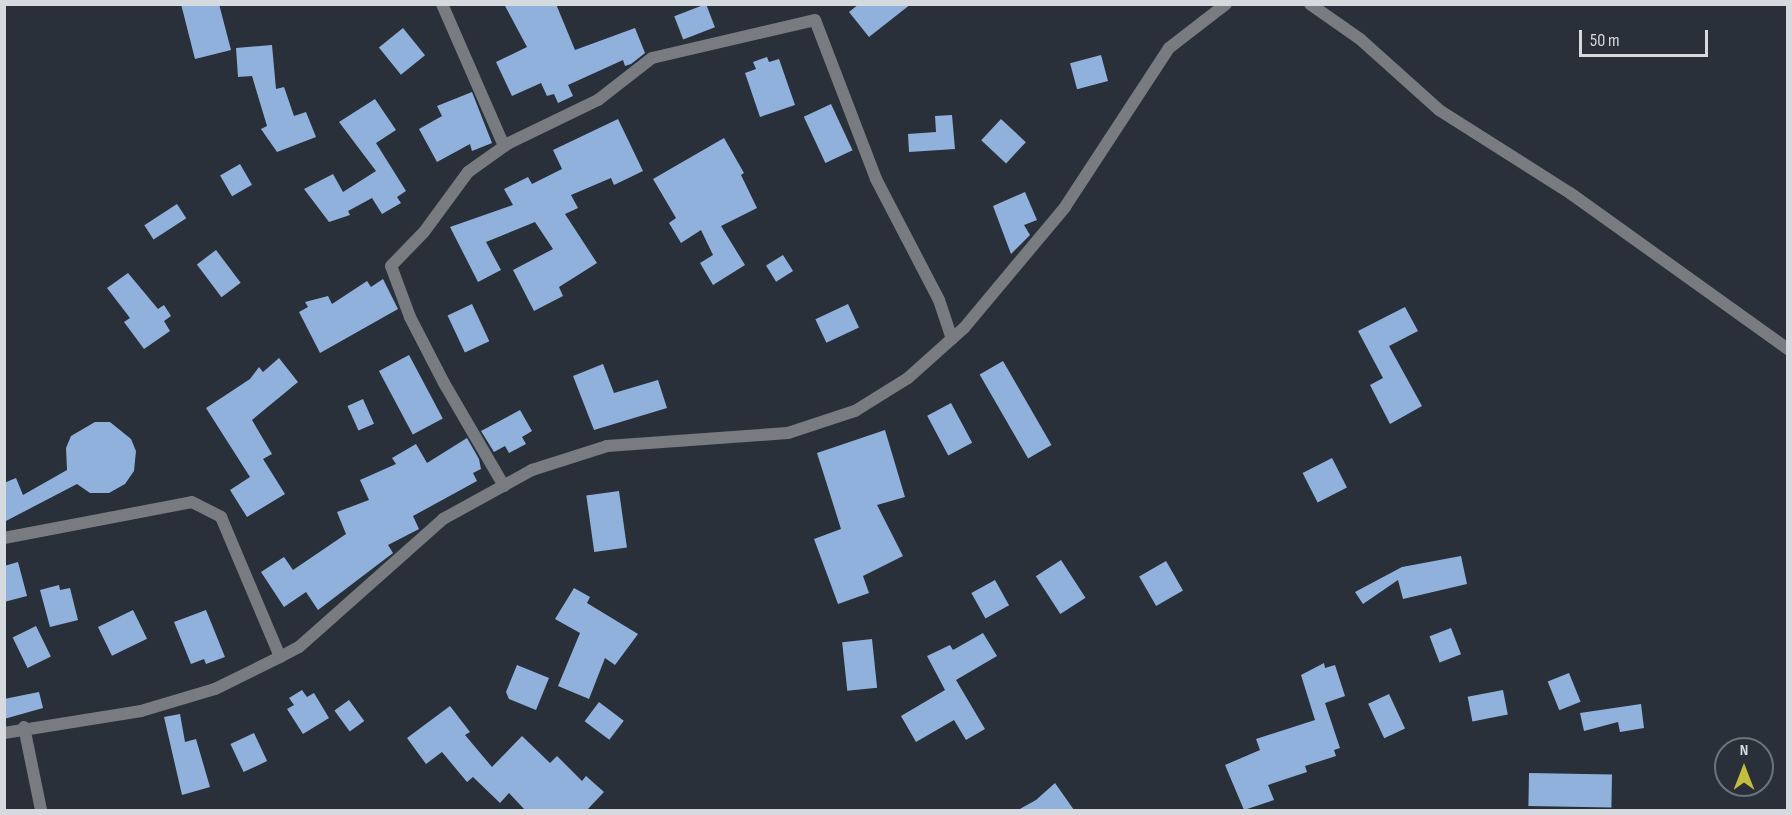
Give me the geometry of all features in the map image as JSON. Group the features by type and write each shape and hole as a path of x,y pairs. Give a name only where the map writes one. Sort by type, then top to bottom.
{"street":[{"path":"442,4 504,146"},
{"path":"4,733 24,727 141,711 215,689 280,657 298,647 443,519 532,470 607,446 788,433 843,414 908,378 952,339 1065,207 1169,48 1226,4"},
{"path":"1310,4 1360,39 1439,110 1570,193 1788,349"},
{"path":"504,486 444,383 391,266 424,232 468,172 504,146 598,100 652,58 815,20 876,179 939,300 952,339"},
{"path":"4,538 192,502 220,517 280,657"},
{"path":"24,727 40,810"}],"building":[{"path":"181,4 219,4 231,50 195,59"},
{"path":"504,4 556,4 575,50 635,28 645,53 631,64 625,66 623,60 568,85 573,96 558,103 554,94 547,96 541,83 512,96 496,62 527,47"},
{"path":"706,4 715,27 683,40 674,16"},
{"path":"859,4 911,4 869,37 849,12"},
{"path":"403,28 425,55 401,75 379,48"},
{"path":"272,45 276,89 284,87 294,116 306,112 316,137 277,152 261,129 267,126 252,76 238,77 236,48"},
{"path":"1101,55 1108,81 1077,89 1070,63"},
{"path":"767,57 769,62 779,59 795,105 760,117 745,73 756,69 753,62"},
{"path":"472,92 492,143 472,151 470,144 437,162 419,129 442,116 437,106"},
{"path":"375,99 396,130 376,143 406,191 397,197 401,203 382,214 372,198 348,211 350,215 329,222 304,189 333,174 343,192 376,171 339,122"},
{"path":"831,104 853,150 825,163 804,117"},
{"path":"952,115 955,149 909,152 908,134 936,132 935,116"},
{"path":"618,119 643,171 614,185 611,178 571,195 578,208 565,214 597,263 559,287 563,296 534,311 513,270 553,249 535,222 486,242 501,270 478,282 450,227 513,205 504,189 528,177 532,184 562,169 553,150"},
{"path":"1001,119 1026,142 1006,163 981,140"},
{"path":"724,138 744,173 741,175 757,208 721,226 745,265 713,285 700,263 713,255 701,230 681,243 669,223 676,218 653,179"},
{"path":"240,164 252,185 232,196 220,176"},
{"path":"1025,192 1037,220 1024,225 1030,235 1011,254 993,206"},
{"path":"177,204 186,218 154,239 144,225"},
{"path":"216,250 241,283 222,297 197,264"},
{"path":"783,255 793,271 776,282 766,266"},
{"path":"128,273 158,309 164,305 171,316 164,321 170,331 144,349 124,322 130,318 107,288"},
{"path":"383,279 398,309 320,353 299,312 308,307 305,302 328,296 332,304 367,281 371,287"},
{"path":"472,304 489,341 465,353 448,315"},
{"path":"848,304 859,328 826,343 815,319"},
{"path":"1405,307 1418,331 1389,346 1422,406 1390,424 1370,385 1383,378 1358,331"},
{"path":"409,355 443,419 413,435 379,371"},
{"path":"279,358 298,382 252,420 272,454 263,459 285,494 247,517 230,490 250,477 206,408 250,379 259,367 263,372"},
{"path":"1003,361 1052,445 1028,459 980,374"},
{"path":"603,364 614,393 658,380 667,408 594,430 573,376"},
{"path":"363,399 374,424 358,431 347,406"},
{"path":"951,403 972,443 948,455 927,416"},
{"path":"520,410 532,431 522,437 526,444 509,453 505,446 494,452 481,431"},
{"path":"95,422 110,422 131,439 136,451 134,471 125,484 109,493 90,493 77,484 4,522 4,483 16,478 23,495 67,470 66,448 71,436"},
{"path":"885,430 905,497 877,505 903,556 863,576 869,593 838,604 814,539 841,529 817,453"},
{"path":"467,438 479,459 481,469 473,473 477,481 413,516 419,529 388,545 393,553 318,610 306,592 284,607 261,572 284,557 293,570 346,534 337,512 369,500 360,480 396,464 392,458 416,444 427,463"},
{"path":"1332,458 1347,487 1318,502 1303,473"},
{"path":"619,491 627,547 594,552 586,496"},
{"path":"1461,556 1467,584 1403,599 1398,580 1363,604 1355,592 1402,567"},
{"path":"1061,560 1086,598 1060,614 1036,576"},
{"path":"1166,561 1183,590 1156,606 1139,576"},
{"path":"18,562 27,596 4,602 4,566"},
{"path":"995,580 1009,605 985,618 971,593"},
{"path":"59,585 60,590 70,588 78,620 50,627 40,590"},
{"path":"574,588 590,597 587,603 638,634 615,665 605,658 589,699 558,686 580,633 555,619"},
{"path":"133,610 147,639 112,656 98,627"},
{"path":"206,610 225,657 206,664 204,659 191,664 174,622"},
{"path":"36,626 51,657 28,668 13,637"},
{"path":"1451,628 1461,654 1440,662 1430,636"},
{"path":"983,633 997,656 956,680 985,729 966,740 954,720 916,742 901,716 945,690 927,656 950,645 953,650"},
{"path":"872,639 877,688 847,691 842,642"},
{"path":"1324,663 1325,668 1335,665 1345,696 1325,703 1340,748 1334,750 1336,756 1305,766 1307,772 1268,785 1274,800 1244,810 1225,765 1260,750 1256,739 1315,720 1301,675"},
{"path":"517,665 549,678 536,710 509,699 506,692"},
{"path":"1569,673 1581,702 1559,710 1548,682"},
{"path":"302,690 307,697 314,693 329,718 303,734 287,709 294,705 289,698"},
{"path":"1503,690 1508,715 1472,721 1468,697"},
{"path":"39,692 43,708 4,719 4,699"},
{"path":"1389,694 1405,728 1384,738 1368,704"},
{"path":"349,700 364,721 350,732 334,711"},
{"path":"599,702 624,721 609,740 585,721"},
{"path":"1641,704 1644,728 1620,732 1618,722 1584,731 1580,713"},
{"path":"450,706 470,732 465,735 492,767 522,736 550,763 557,756 582,781 586,776 604,792 587,810 525,810 509,793 500,803 473,777 467,782 442,752 426,764 407,738"},
{"path":"180,714 185,742 196,739 210,787 182,795 164,717"},
{"path":"254,733 267,761 244,772 230,744"},
{"path":"1529,773 1612,774 1611,807 1528,806"},
{"path":"1055,783 1074,810 1018,810 1036,800"}]}
